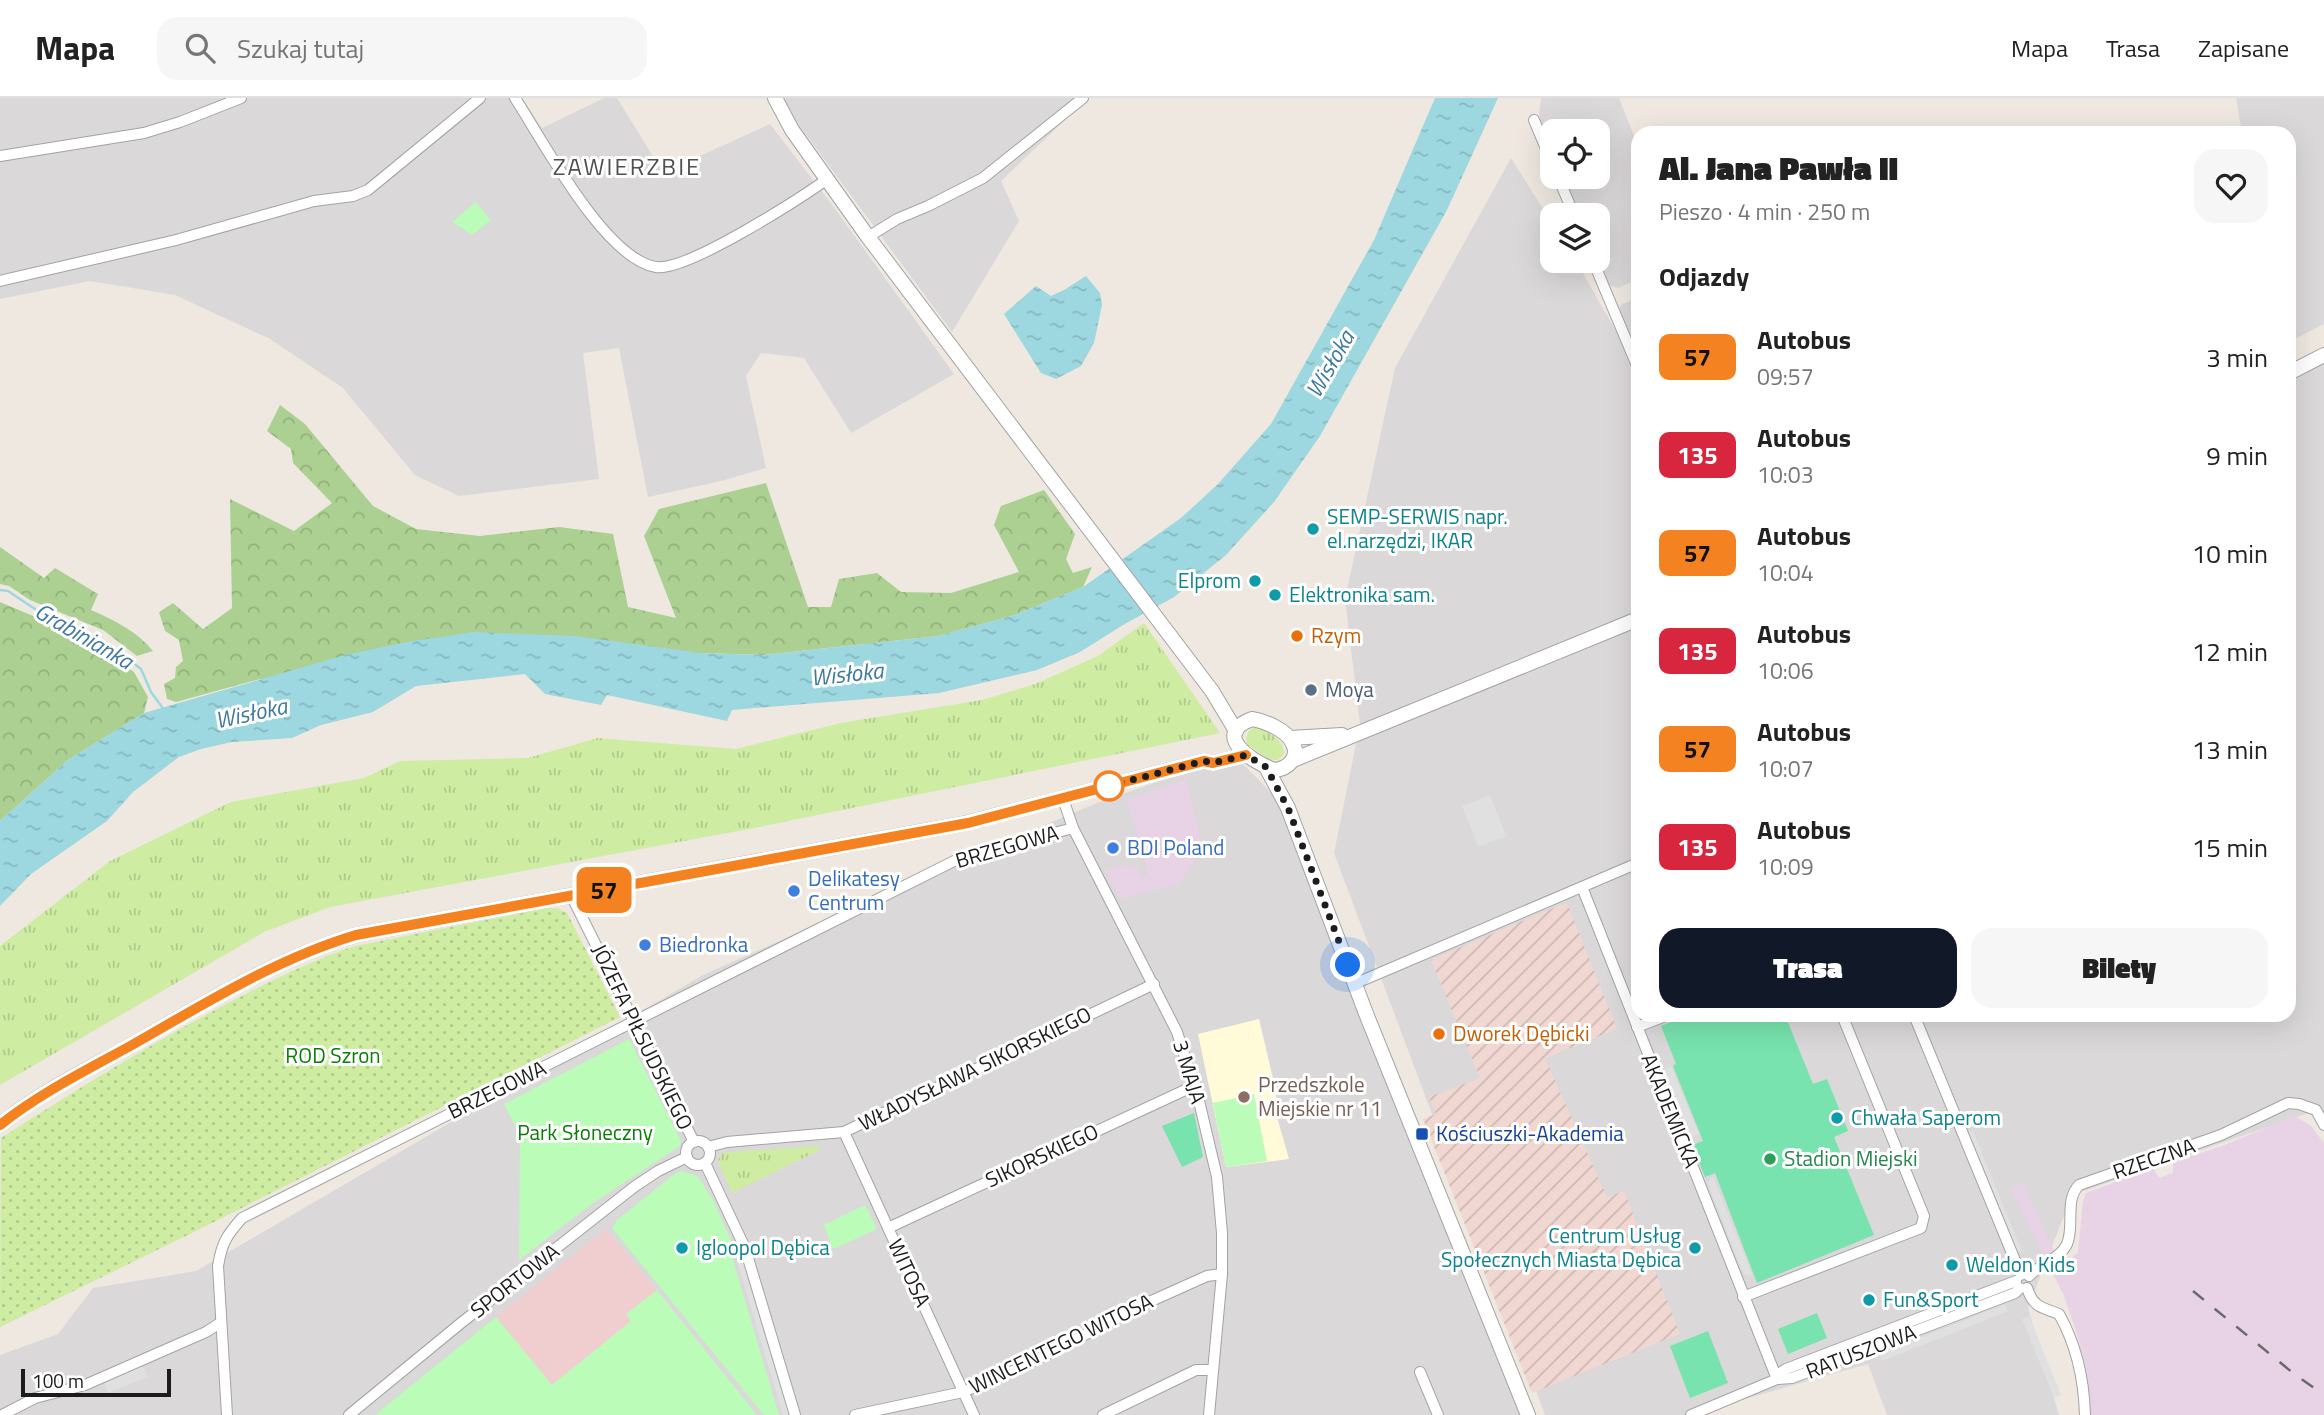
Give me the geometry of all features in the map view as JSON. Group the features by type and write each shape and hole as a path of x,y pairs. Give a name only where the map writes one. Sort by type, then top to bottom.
{"street":[{"path":"0,156 144,133 241,98"},
{"path":"0,281 176,240 314,201 353,196 368,190 480,98"},
{"path":"515,98 589,212 629,255 656,267 674,264 712,247 789,206 826,180"},
{"path":"775,98 792,130 867,237 1212,691 1236,735 1240,750 1246,755 1274,770 1357,732 1631,622"},
{"path":"867,237 897,219 983,178 1083,98"},
{"path":"1534,120 1540,134"},
{"path":"1598,273 1631,351"},
{"path":"2296,369 2324,355"},
{"path":"1212,691 1234,709 1252,719 1267,723 1290,738 1294,744 1284,784 1288,808"},
{"path":"1204,761 1210,754 1228,747 1245,722 1252,719"},
{"path":"1290,738 1357,732"},
{"path":"0,1125 94,1066 207,1002 317,947 369,932 968,823 1204,761 1213,763 1246,755"},
{"path":"1266,767 1288,808 1354,984 1528,1415"},
{"name":"3 MAJA","path":"1063,799 1073,828 1177,1032 1196,1085 1217,1177 1222,1233 1222,1273 1209,1415"},
{"name":"BRZEGOWA","path":"220,1323 218,1266 221,1246 242,1218 958,859 1073,828"},
{"path":"1354,984 1631,866"},
{"name":"AKADEMICKA","path":"1582,887 1631,1012"},
{"name":"JÓZEFA PIŁSUDSKIEGO","path":"571,895 694,1142"},
{"name":"WŁADYSŁAWA SIKORSKIEGO","path":"708,1147 727,1142 844,1132 1154,984"},
{"name":"AKADEMICKA","path":"1635,1022 1777,1379"},
{"path":"1637,1027 1650,1022"},
{"path":"1744,1297 1921,1228 1923,1224 1924,1216 1845,1022"},
{"path":"1917,1022 2031,1301 2059,1314 2065,1325 2082,1376 2085,1415"},
{"name":"SIKORSKIEGO","path":"888,1228 1196,1085"},
{"name":"RZECZNA","path":"2023,1282 2062,1252 2069,1236 2071,1199 2079,1185 2221,1135 2288,1103 2316,1110 2324,1125"},
{"name":"WITOSA","path":"844,1132 974,1415"},
{"path":"694,1142 702,1142 708,1147 709,1157 705,1163 694,1164 687,1157 688,1147 694,1142"},
{"name":"SPORTOWA","path":"349,1415 634,1187 658,1171 687,1157"},
{"path":"705,1163 746,1248 795,1415"},
{"name":"WINCENTEGO WITOSA","path":"855,1415 963,1392 1021,1367 1149,1302 1207,1276 1222,1273"},
{"name":"RATUSZOWA","path":"1691,1415 1777,1379 1786,1369 2023,1282"},
{"path":"2,1415 35,1398 96,1380 206,1332 220,1323 227,1415"},
{"path":"1103,1415 1196,1370 1213,1370"},
{"path":"1420,1372 1438,1415"}],"shaded area":[{"path":"0,98 522,98 542,128 604,98 617,98 663,173 770,124 833,206 954,374 851,433 804,358 761,353 746,376 766,468 648,497 619,348 583,353 599,479 459,496 415,475 343,388 270,339 175,295 90,281 0,299"},
{"path":"779,98 1088,98 1001,181 1019,221 952,332"},
{"path":"1541,98 1619,98 1631,128 1631,282 1618,288 1607,284 1603,273 1610,273 1610,203 1574,203 1567,189 1610,189 1610,119 1540,121"},
{"path":"2236,98 2324,98 2324,324 2296,338 2296,126 2241,126"},
{"path":"1511,158 1540,204 1540,273 1583,273 1631,358 1631,1022 2296,1022 2296,368 2324,353 2324,1116 2320,1109 2072,1195 2028,1308 2059,1415 1887,1415 1868,1364 1688,1415 1545,1415 1334,853 1360,724 1345,599 1395,368"},
{"path":"1631,300 1631,336 1619,310 1621,305"},
{"path":"1234,755 1294,816 1532,1415 0,1415 0,1355 58,1334 93,1288 196,1271 703,975 954,863 1097,803"},
{"path":"1186,780 1203,846 1180,884 1119,899 1106,871 1121,865 1138,868 1141,878 1148,876 1127,800"},
{"path":"1490,795 1506,836 1478,847 1462,806"},
{"path":"1565,903 1617,1029 1545,1058 1607,1197 1624,1191 1680,1334 1532,1393 1423,1119 1436,1114 1429,1097 1480,1078 1431,960"},
{"name":"Przedszkole Miejskie nr 11","path":"1259,1019 1276,1091 1277,1117 1289,1159 1226,1167 1198,1034"},
{"path":"1671,1066 1699,1134 1682,1141 1655,1073"},
{"path":"2295,1116 2311,1126 2324,1143 2324,1415 2090,1415 2084,1362 2064,1296 2010,1188 2023,1183 2061,1266 2078,1253 2086,1193 2153,1168 2159,1178 2173,1173 2173,1162 2222,1146"},
{"path":"1973,1131 2022,1251 2017,1254 1966,1134"},
{"path":"1713,1177 1752,1274 1749,1277 1743,1273 1708,1184"},
{"path":"606,1229 657,1290 626,1314 632,1321 551,1385 496,1317"},
{"path":"742,1252 792,1415 783,1415 737,1261"},
{"path":"2006,1304 2008,1311 1882,1361 1879,1354"},
{"path":"2029,1316 2061,1395 2054,1398 2022,1319"},
{"path":"142,1365 148,1377 108,1393 103,1381"}],"green space":[{"path":"476,202 491,220 472,235 452,222"},
{"path":"280,405 305,424 373,506 416,529 480,536 559,527 613,534 628,607 676,618 644,536 659,509 766,483 808,607 831,607 839,579 877,573 901,592 951,593 1019,572 994,525 1001,506 1044,490 1075,534 1066,559 1073,573 1092,567 1083,587 1015,615 938,636 764,655 702,653 260,679 176,702 167,699 164,684 175,678 176,667 183,661 179,640 165,631 159,612 173,603 203,629 232,608 230,499 294,531 332,503 293,463 291,449 267,431"},
{"path":"0,547 44,578 55,568 98,594 91,610 133,632 153,651 137,656 103,630 30,600 9,586 0,584"},
{"path":"0,602 78,635 88,649 108,655 134,672 148,697 144,713 68,760 0,821"},
{"path":"1144,623 1220,733 754,828 330,907 264,932 0,1085 0,946 110,861 231,802 364,778 400,761 528,758 598,738 736,749 841,723 982,700 1035,684 1098,656"},
{"path":"1256,727 1279,740 1284,754 1278,760 1270,760 1247,744 1248,733"},
{"name":"ROD Szron","path":"557,908 567,913 620,1017 0,1327 1,1138 173,1033 308,964 355,946"},
{"name":"Stadion Miejski","path":"1671,1022 1788,1022 1813,1084 1827,1079 1848,1131 1834,1137 1874,1235 1757,1283 1715,1173 1705,1177 1692,1145 1703,1141 1673,1066 1676,1064 1661,1026"},
{"name":"Park Słoneczny","path":"629,1039 681,1141 680,1146 593,1203 519,1260 520,1135 504,1104"},
{"path":"1254,1094 1267,1161 1226,1167 1213,1103"},
{"path":"1194,1113 1203,1157 1182,1167 1162,1126"},
{"path":"819,1146 820,1150 734,1192 731,1191 718,1162 720,1155 727,1152"},
{"name":"Park Słoneczny","path":"682,1171 698,1176 714,1202 736,1252 733,1260 779,1415 764,1415 612,1228 617,1220"},
{"path":"865,1205 875,1230 832,1248 824,1225"},
{"path":"657,1290 757,1415 375,1415 496,1317 552,1385 631,1321 626,1314"},
{"path":"1817,1313 1827,1338 1788,1354 1778,1329"},
{"path":"1708,1331 1728,1383 1690,1398 1670,1346"}],"water":[{"name":"Wisłoka","path":"1435,98 1498,98 1447,210 1320,436 1274,502 1226,555 1174,597 1080,652 1037,670 939,693 732,710 727,721 607,695 601,705 545,694 525,674 416,686 373,712 321,725 292,738 232,742 179,757 133,792 107,821 31,874 0,906 0,821 68,760 144,713 345,655 473,632 575,636 702,653 764,655 938,636 1015,615 1083,587 1181,518 1218,484 1271,424 1374,240"},
{"path":"1086,276 1100,293 1102,305 1094,343 1081,366 1056,379 1041,373 1004,314 1036,286 1051,296"}],"waterway":[{"name":"Grabinianka","path":"0,590 8,591 44,615 81,629 116,650 141,669 151,692 162,707"}],"railway":[{"path":"2193,1291 2324,1395"}],"bus line":[{"name":"57","path":"0,1125 58,1087 207,1002 317,947 356,935 968,823 1204,761 1213,763 1246,755"}],"place":[{"name":"SEMP-SERWIS napr. el.narzędzi, IKAR","path":"1313,529"},
{"name":"Elprom","path":"1255,581"},
{"name":"Elektronika sam.","path":"1275,595"},
{"name":"Rzym","path":"1297,636"},
{"name":"Moya","path":"1311,690"},
{"name":"BDI Poland","path":"1113,848"},
{"name":"Delikatesy Centrum","path":"794,891"},
{"name":"Biedronka","path":"645,945"},
{"name":"Dworek Dębicki","path":"1439,1034"},
{"name":"Przedszkole Miejskie nr 11","path":"1244,1097"},
{"name":"Chwała Saperom","path":"1837,1118"},
{"name":"Kościuszki-Akademia","path":"1422,1134"},
{"name":"Stadion Miejski","path":"1770,1159"},
{"name":"Igloopol Dębica","path":"682,1248"},
{"name":"Centrum Usług Społecznych Miasta Dębica","path":"1695,1248"},
{"name":"Weldon Kids","path":"1952,1265"},
{"name":"Fun&Sport","path":"1869,1300"}],"district":[{"name":"ZAWIERZBIE","path":"627,167"}],"route":[{"path":"1109,786 1204,761 1213,763 1246,755 1266,767 1288,808 1348,965"}]}
